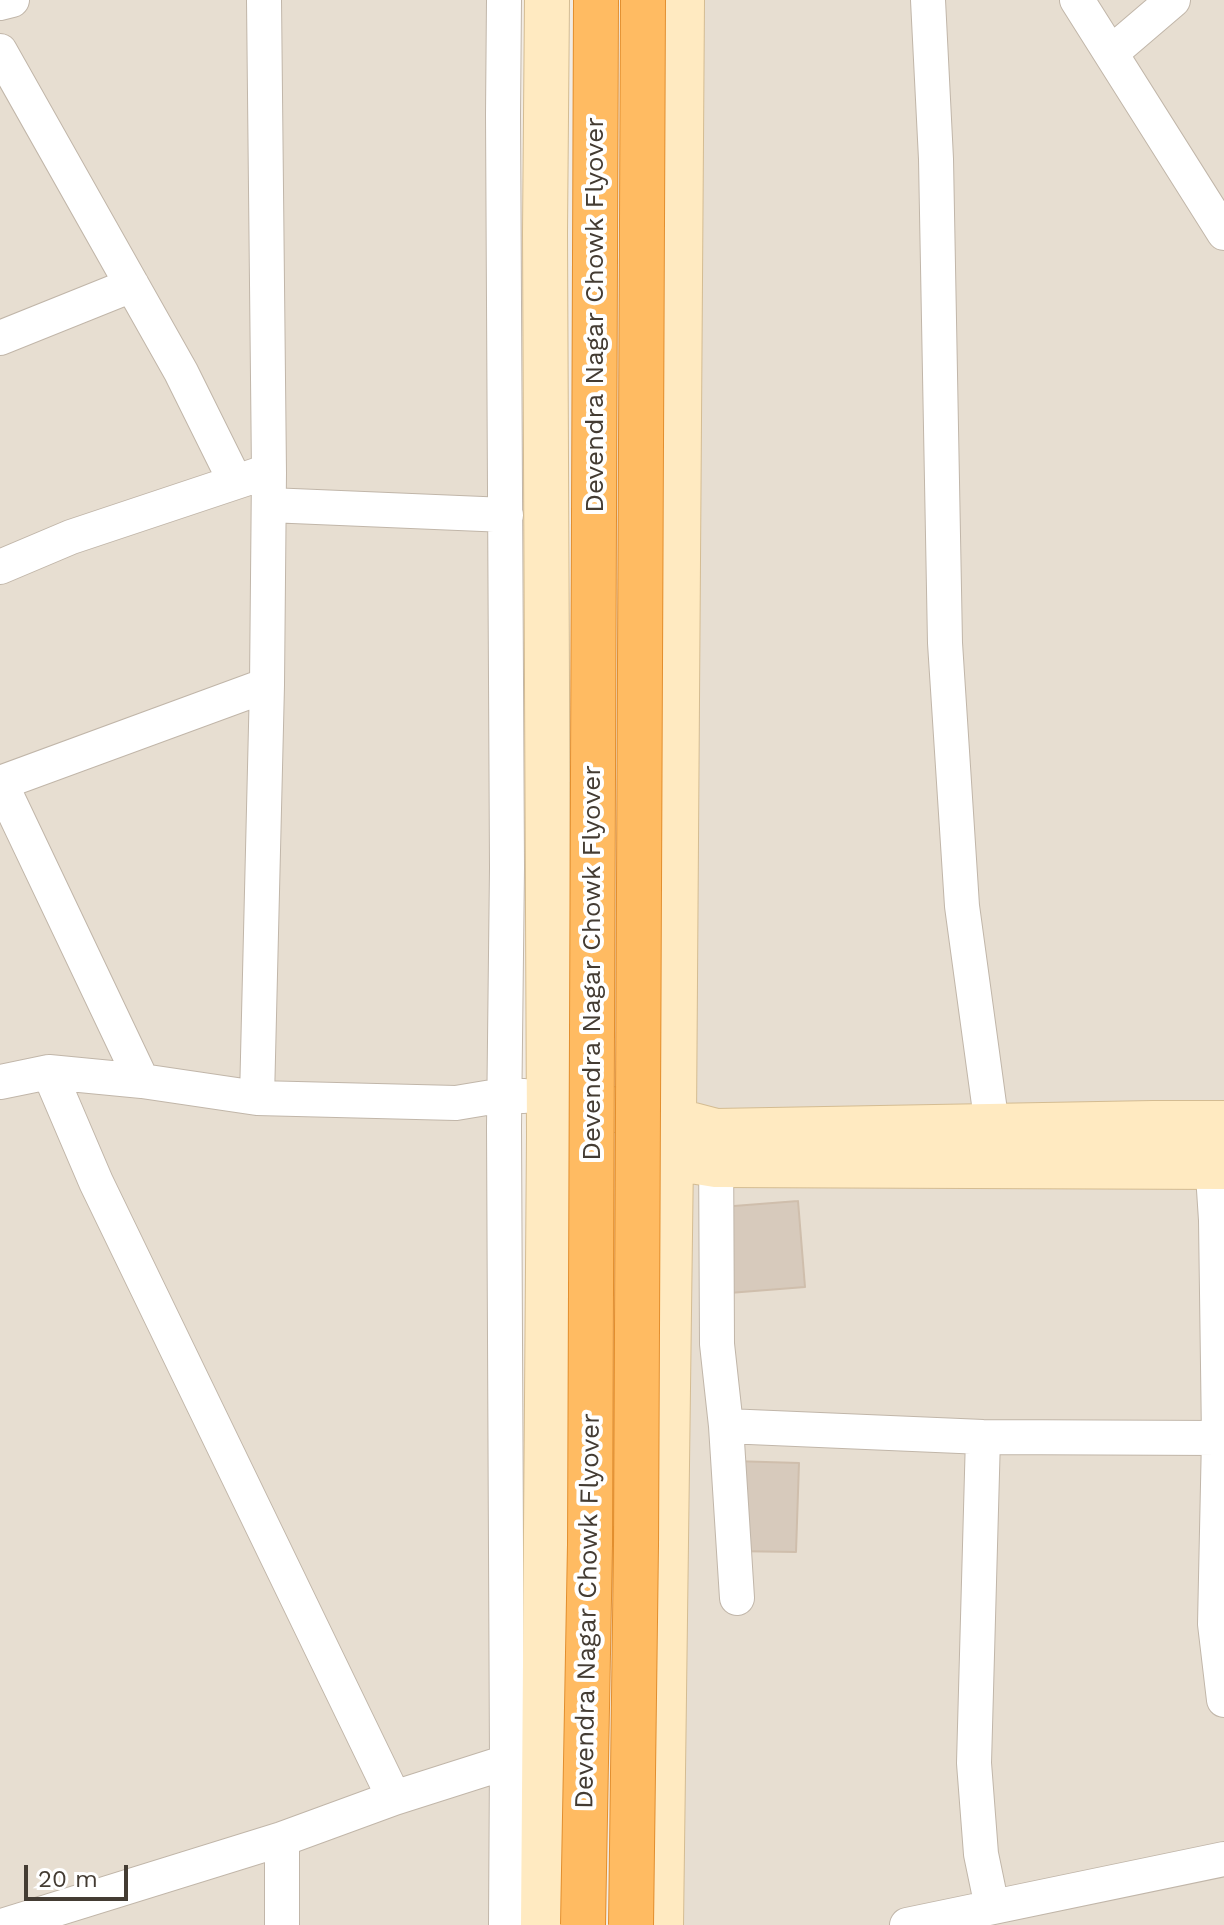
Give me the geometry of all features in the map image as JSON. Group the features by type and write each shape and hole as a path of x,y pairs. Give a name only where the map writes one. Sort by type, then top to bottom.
{"highway":[{"name":"Devendra Nagar Chowk Flyover","path":"583,1925 590,1528 596,0"},
{"name":"Devendra Nagar Chowk Flyover","path":"631,1925 637,1529 643,0"}],"street":[{"path":"0,3 12,0"},
{"path":"257,1098 269,488 264,0"},
{"path":"504,0 506,1925"},
{"path":"543,1925 549,1117 545,265 547,0"},
{"path":"661,1925 673,1139 682,0"},
{"path":"928,0 936,159 945,643 962,906 993,1146"},
{"path":"1077,0 1224,233"},
{"path":"1111,53 1173,0"},
{"path":"0,51 181,372 235,481"},
{"path":"0,338 132,285"},
{"path":"0,567 71,537 235,481 269,488 506,515"},
{"path":"142,1081 0,782 267,685"},
{"path":"49,1072 103,1196 394,1798"},
{"path":"0,1082 49,1072 142,1081 257,1098 456,1103 716,1148 993,1146 1217,1123 1219,1438 1215,1624 1224,1700"},
{"path":"993,1146 1218,1167"},
{"path":"716,1148 717,1344 726,1426 737,1598"},
{"path":"726,1426 983,1437 1219,1438"},
{"path":"983,1437 974,1763 981,1854 992,1907"},
{"path":"5,1925 282,1839 394,1798 507,1762"},
{"path":"282,1839 282,1925"},
{"path":"907,1925 1224,1859"}],"shaded area":[{"path":"0,0 499,0 494,1925 0,1925"},
{"path":"678,0 1224,0 1224,1925 678,1925"}],"building":[{"path":"798,1201 805,1287 729,1293 721,1207"},
{"path":"732,1461 799,1463 796,1552 730,1551"}]}
